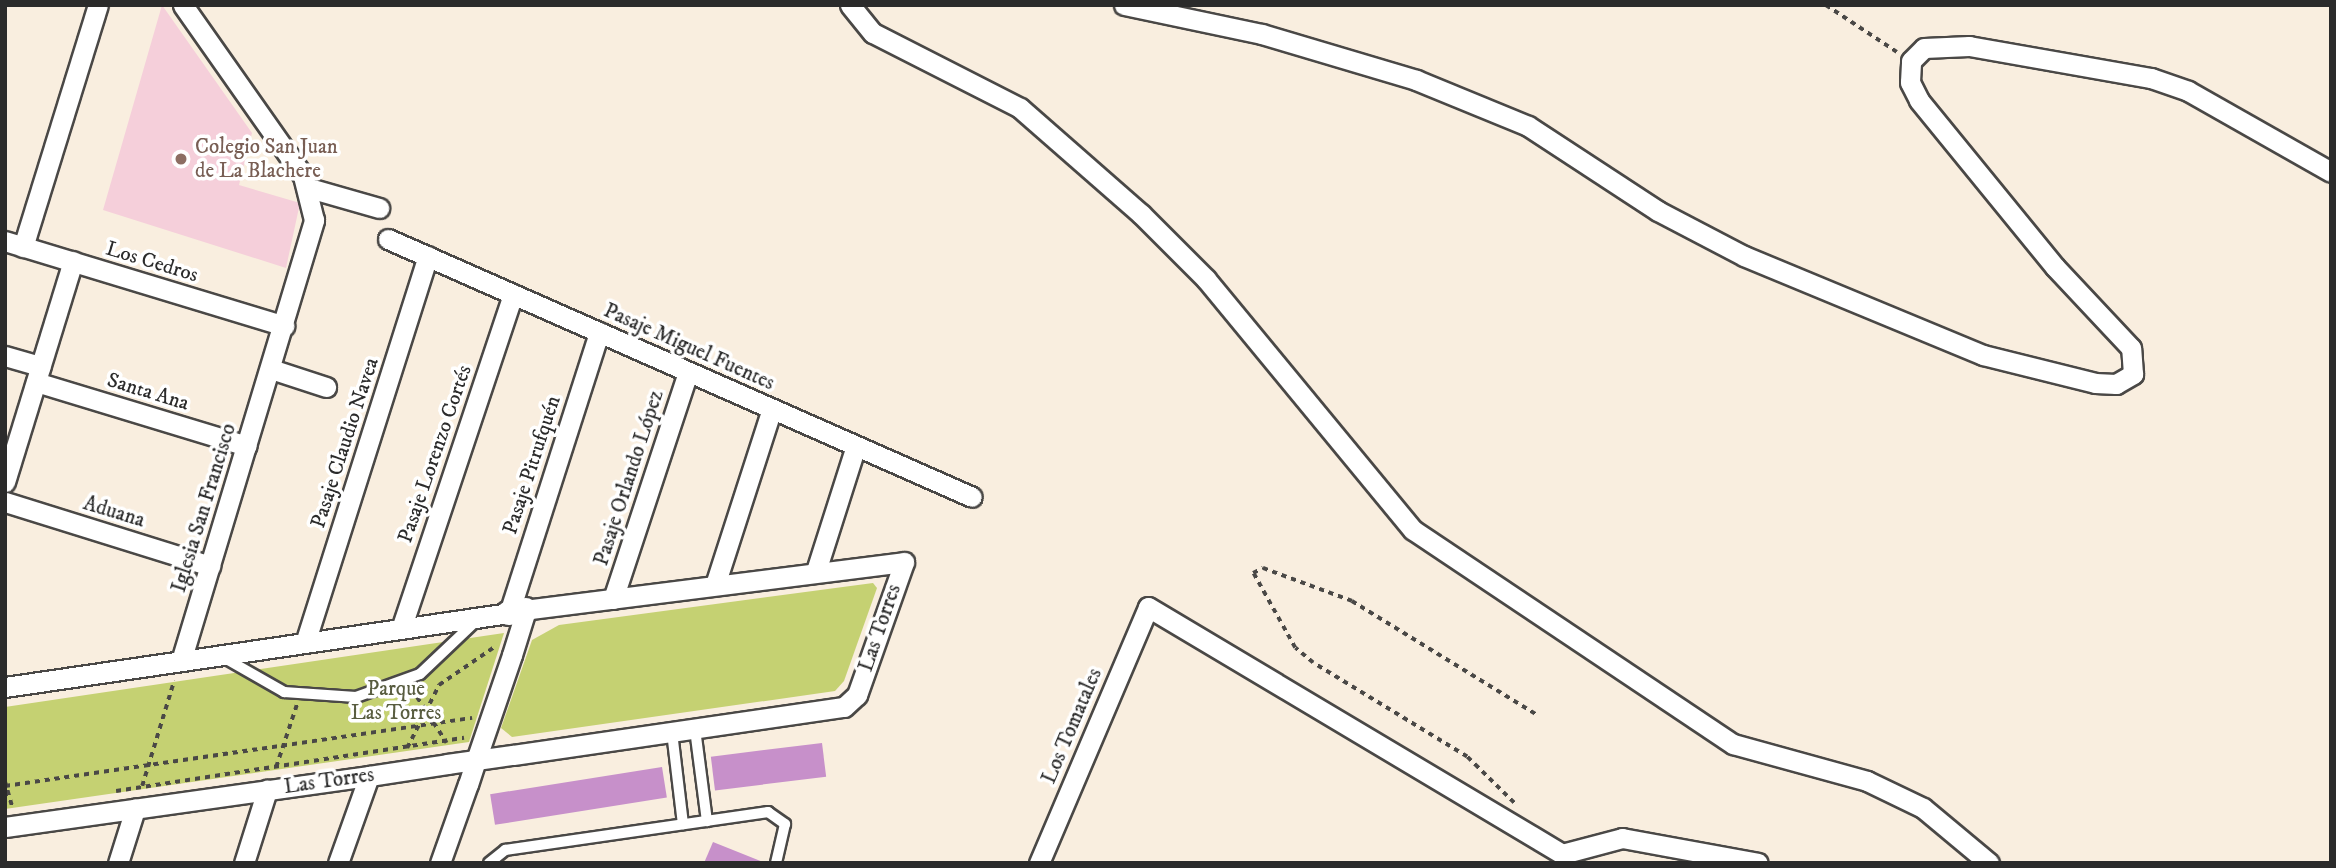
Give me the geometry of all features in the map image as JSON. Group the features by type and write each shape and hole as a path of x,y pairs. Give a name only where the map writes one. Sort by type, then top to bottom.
{"street":[{"path":"14,244 98,5"},
{"path":"183,5 311,196 379,208"},
{"path":"850,5 873,33 1020,108 1141,214 1206,279 1413,530 1733,744 1867,781 1923,808 1989,863"},
{"path":"1124,5 1262,34 1416,80 1528,126 1658,211 1744,256 1983,355 2095,383 2116,384 2133,374 2132,348 2055,267 1919,100 1910,82 1911,61 1924,48 1947,44 2151,78 2188,91 2331,172"},
{"name":"Iglesia San Francisco","path":"183,672 210,566 312,234 311,196"},
{"name":"Pasaje Miguel Fuentes","path":"388,239 972,497"},
{"name":"Los Cedros","path":"14,244 285,326"},
{"name":"Pasaje Claudio Navea","path":"305,643 428,256"},
{"path":"6,477 73,261"},
{"name":"Pasaje Lorenzo Cortés","path":"401,629 513,294"},
{"name":"Pasaje Pitrufquén","path":"440,863 476,760 599,332"},
{"name":"Santa Ana","path":"5,356 38,374 247,446"},
{"path":"271,369 326,387"},
{"name":"Pasaje Orlando López","path":"612,599 688,372"},
{"path":"715,585 772,409"},
{"path":"816,571 856,446"},
{"name":"Aduana","path":"5,502 210,566"},
{"name":"Las Torres","path":"5,687 183,672 221,655 816,571 904,562 857,695 844,707 5,828"},
{"name":"Los Tomatales","path":"1039,863 1147,607 1560,858"},
{"path":"338,863 369,776"},
{"path":"244,863 268,790"},
{"path":"118,863 135,809"},
{"path":"1560,858 1622,838 1758,863"}],"lane":[{"path":"221,655 255,680 300,695 356,697 407,681 440,659 480,617"},
{"path":"695,729 707,821"},
{"path":"672,732 683,824"},
{"path":"489,863 505,849 707,821 778,816 786,838 776,863"}],"path":[{"path":"1826,5 1911,61"},
{"path":"1522,811 1467,757 1313,663 1295,648 1253,573 1263,568 1352,601 1536,714"},
{"path":"494,657 498,645 495,636"},
{"path":"407,748 424,707 452,673 498,645"},
{"path":"167,676 183,672"},
{"path":"142,787 174,681 183,672"},
{"path":"161,683 174,681"},
{"path":"407,681 447,743"},
{"path":"276,768 300,695"},
{"path":"473,727 476,706"},
{"path":"12,806 6,784 475,717"},
{"path":"471,735 469,742 108,794 463,740 475,717"},
{"path":"5,809 26,804"},
{"path":"5,809 18,809"}],"shaded area":[{"name":"Colegio San Juan de La Blachere","path":"162,5 252,133 239,185 300,203 286,268 103,210"}],"green space":[{"name":"Parque Las Torres","path":"873,583 877,588 844,681 835,691 512,737 501,728 532,640 559,625"},
{"name":"Parque Las Torres","path":"504,633 469,742 5,809 5,707"}],"building":[{"path":"822,743 826,777 715,790 711,757"},
{"path":"662,767 667,798 495,825 490,794"},
{"path":"713,842 763,862 763,863 704,863"}],"place":[{"name":"Colegio San Juan de La Blachere","path":"181,159"}]}
